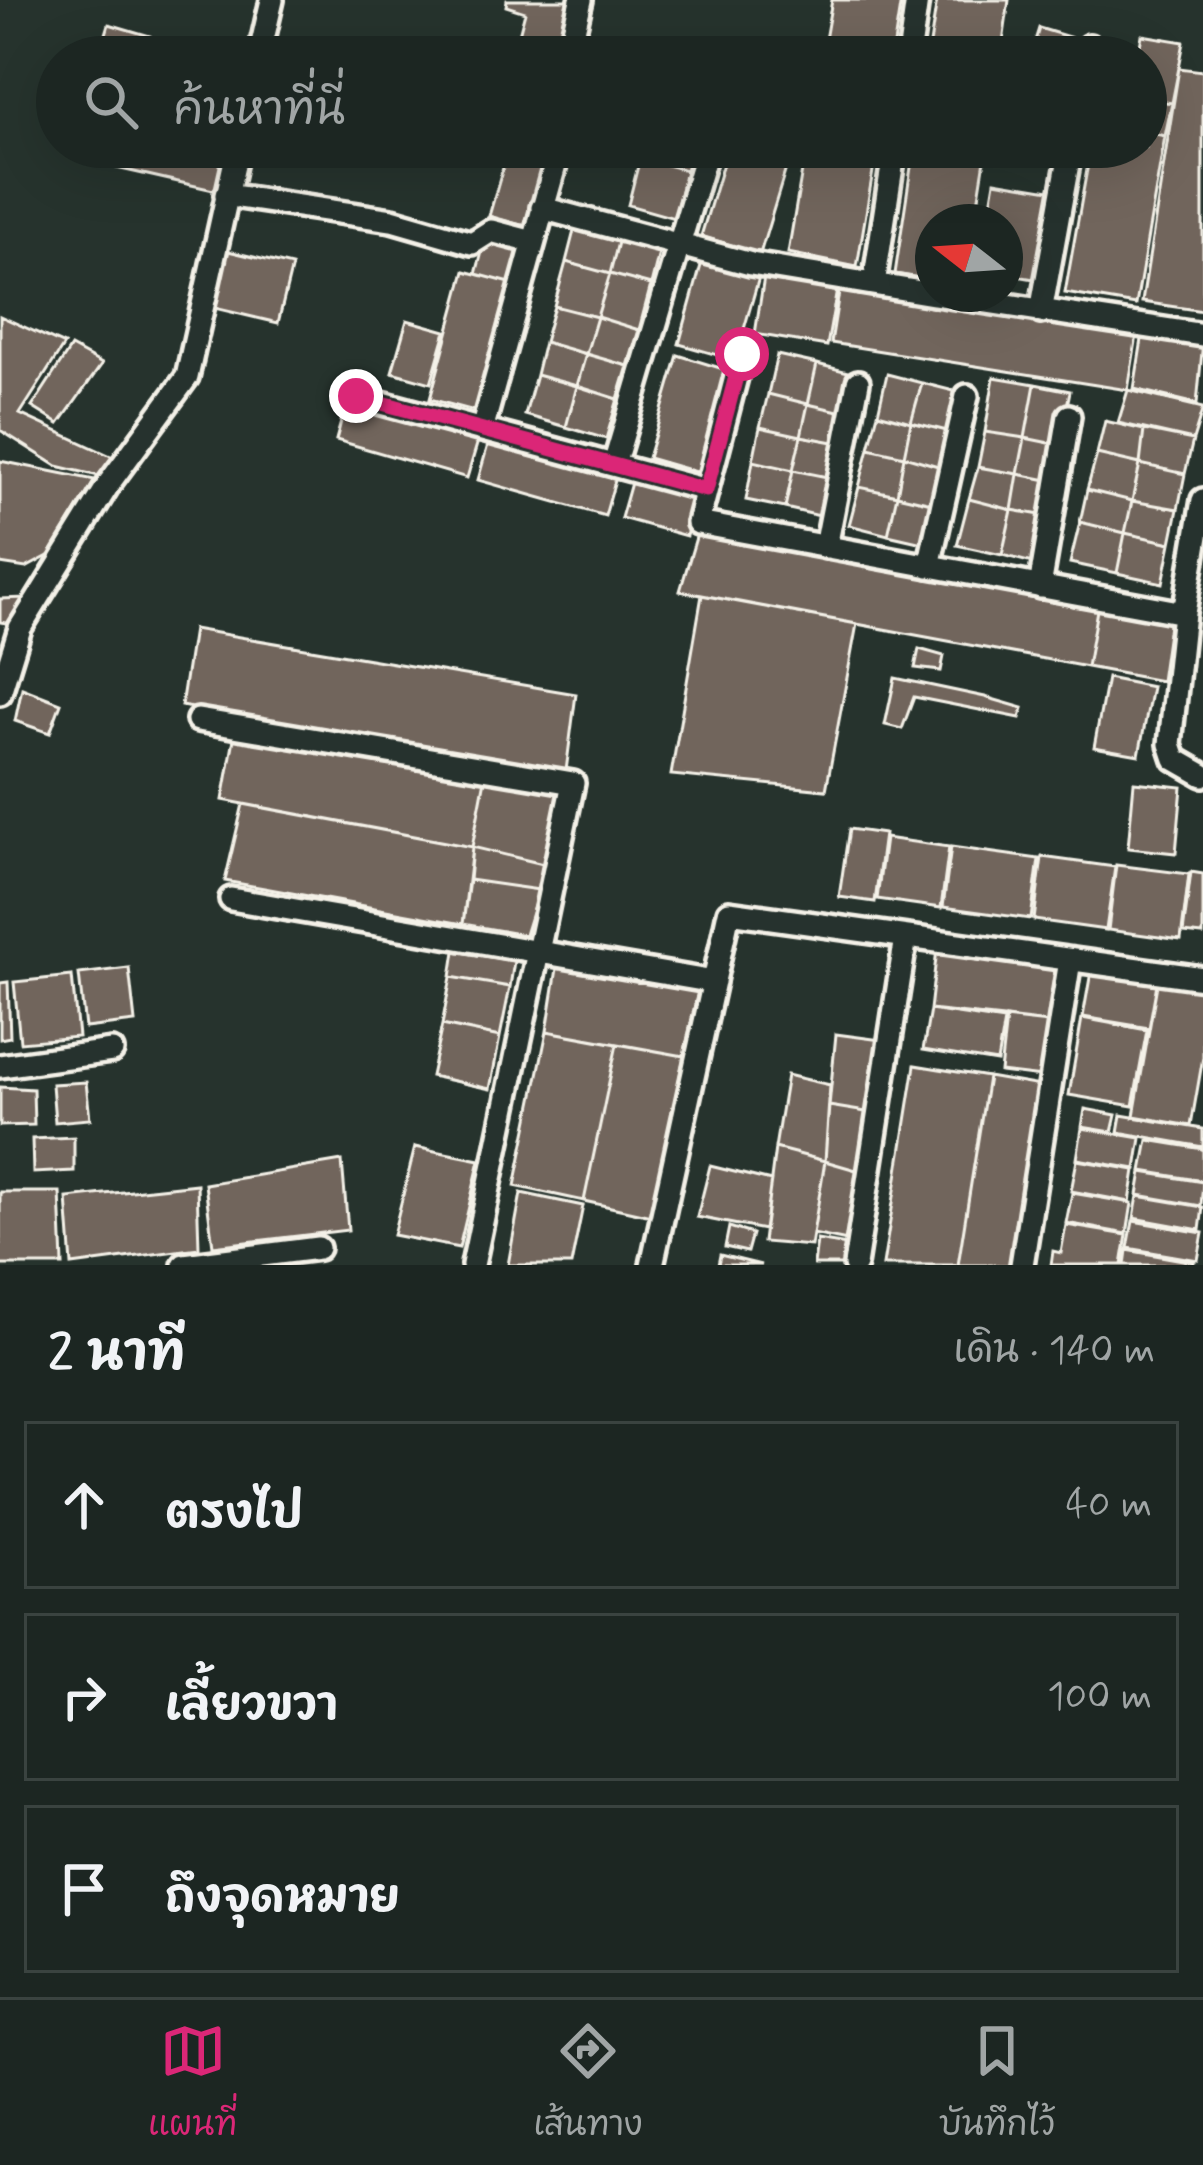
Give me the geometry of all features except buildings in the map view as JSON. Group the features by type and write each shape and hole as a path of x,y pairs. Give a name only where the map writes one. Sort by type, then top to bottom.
{"street":[{"path":"264,36 272,0"},
{"path":"573,36 581,0"},
{"path":"912,36 917,0"},
{"path":"0,693 10,628 187,377 233,168"},
{"path":"482,430 554,168"},
{"path":"614,465 702,168"},
{"path":"874,284 892,168"},
{"path":"1040,312 1067,168"},
{"path":"226,195 392,220 472,243 490,231 533,242"},
{"path":"542,208 752,264 915,291"},
{"path":"1023,309 1203,335"},
{"path":"742,354 698,523 1184,613"},
{"path":"826,548 858,382"},
{"path":"356,396 706,490"},
{"path":"929,566 967,397"},
{"path":"1040,587 1069,416"},
{"path":"1202,514 1184,613 1170,744 1175,759 1203,775"},
{"path":"198,720 572,783 473,1265"},
{"path":"230,899 714,982"},
{"path":"652,1265 729,912 1203,978"},
{"path":"854,1265 906,937"},
{"path":"1022,1265 1070,960"},
{"path":"0,1066 112,1051"},
{"path":"184,1265 318,1249"}],"route":[{"path":"356,396 706,490 742,354"}]}
